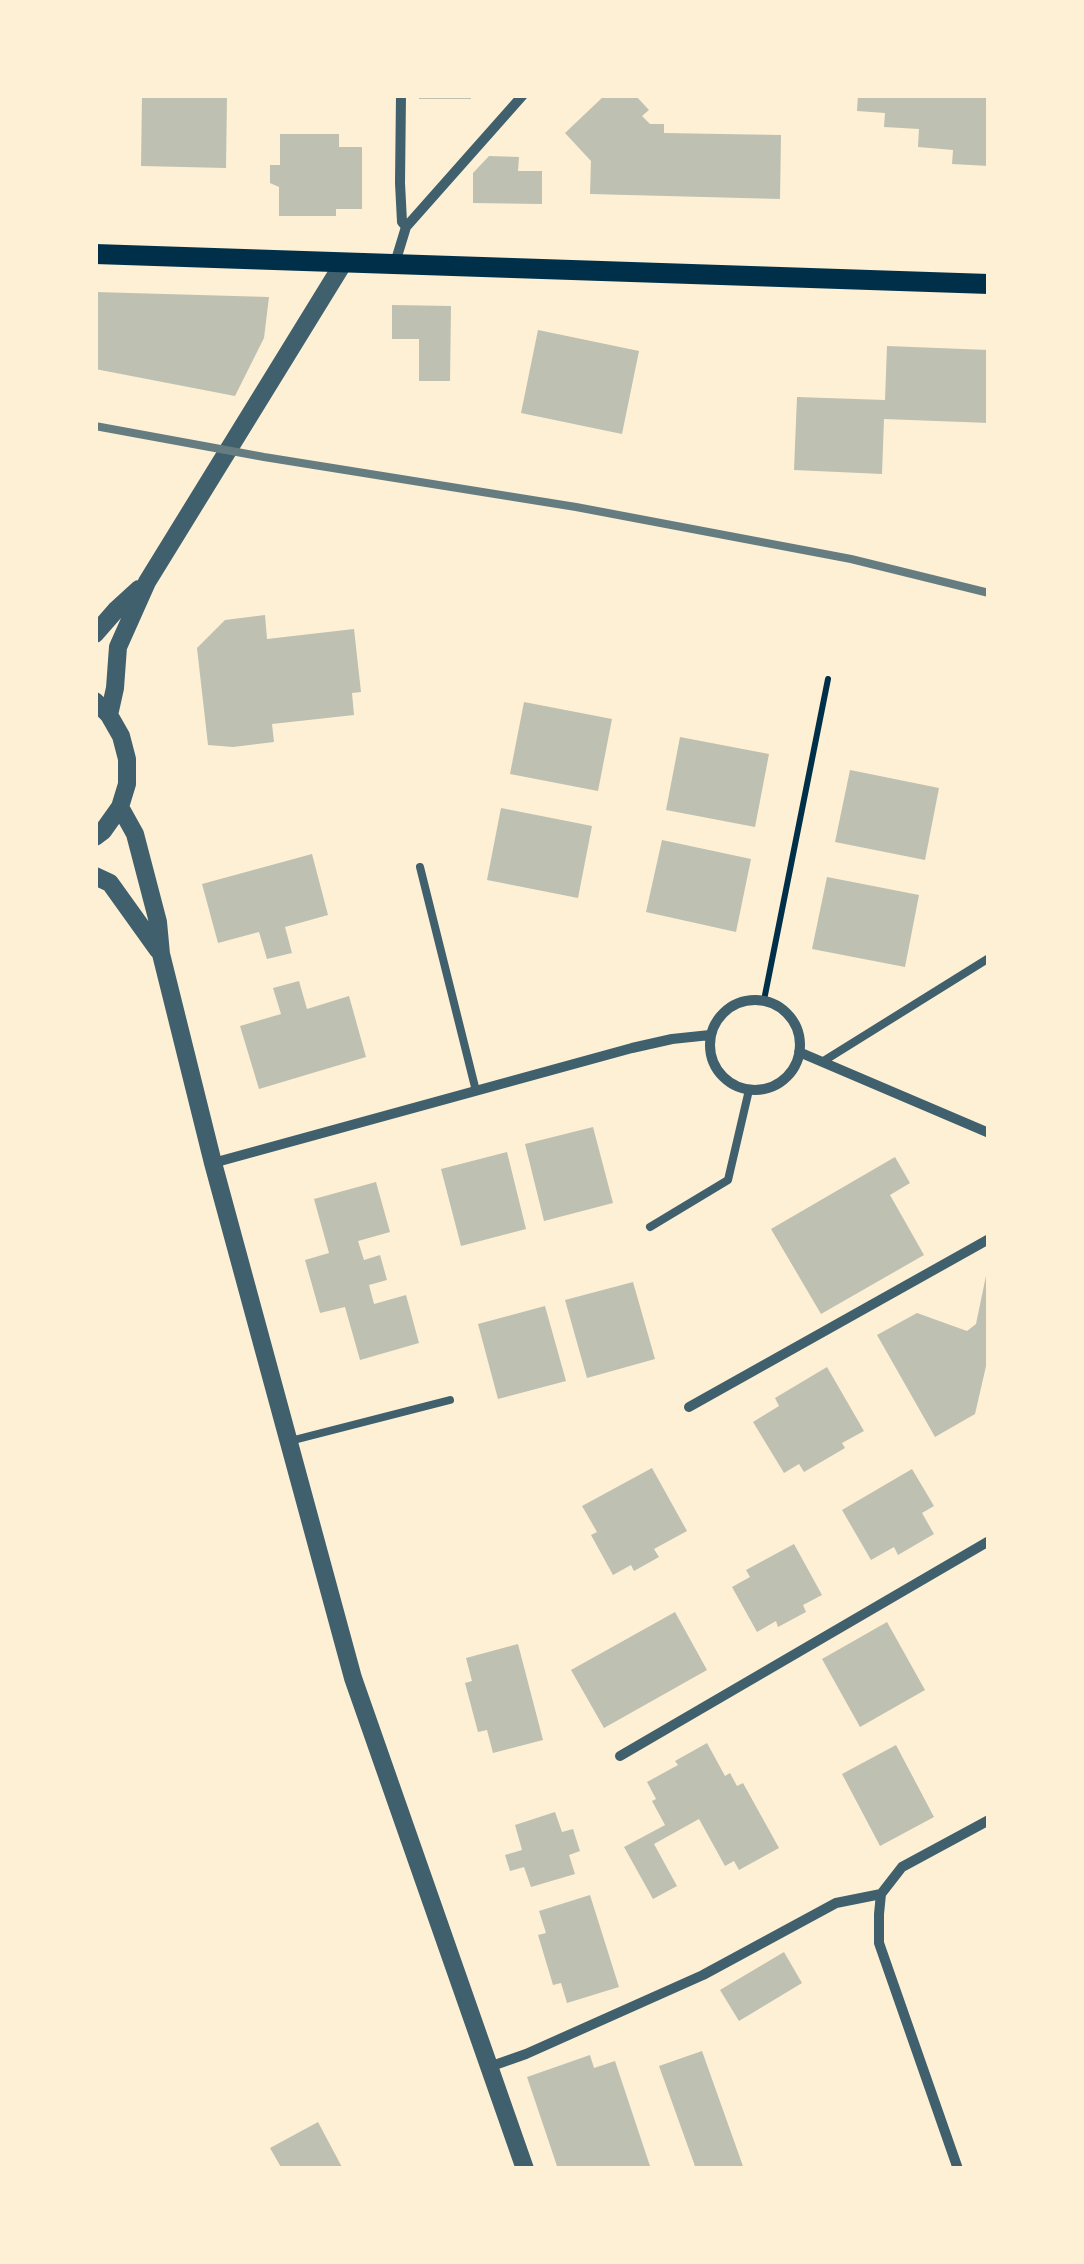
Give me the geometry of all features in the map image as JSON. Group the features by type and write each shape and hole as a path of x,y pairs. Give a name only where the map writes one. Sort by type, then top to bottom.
{"main road":[{"path":"95,254 989,284"}],"street":[{"path":"401,95 400,182 402,222 406,227"},
{"path":"396,263 406,227 519,98"},
{"path":"109,715 118,647 147,582 344,262"},
{"path":"95,634 147,582"},
{"path":"95,701 121,736 127,760 127,784 120,807 95,837"},
{"path":"120,807 134,834 158,922 161,954 213,1163 353,1678 525,2169"},
{"path":"95,876 110,883 161,954"},
{"path":"764,1000 786,1013 795,1024 799,1052 795,1065 776,1085 748,1090 721,1076 712,1062 710,1036 718,1018 730,1007 764,1000"},
{"path":"213,1163 632,1048 710,1036"},
{"path":"799,1052 989,1133"},
{"path":"690,1407 989,1239"},
{"path":"620,1756 989,1541"},
{"path":"958,2169 879,1942 878,1914 881,1894 902,1867 989,1820"},
{"path":"489,2067 703,1975 836,1903 881,1894"}],"lane":[{"path":"420,867 476,1091"},
{"path":"822,1062 989,958"},
{"path":"650,1227 728,1180 748,1090"},
{"path":"288,1441 450,1400"}],"path":[{"path":"764,1000 828,679"}],"building":[{"path":"142,95 227,95 226,168 141,166"},
{"path":"419,95 471,95 471,99 419,99"},
{"path":"605,95 635,95 649,110 642,116 650,124 664,124 664,133 781,135 780,199 590,194 591,161 565,133"},
{"path":"858,95 989,95 989,166 952,164 953,150 918,147 919,129 884,127 885,113 857,111"},
{"path":"280,134 339,134 339,147 362,147 362,209 336,209 336,216 279,216 279,187 270,183 270,165 280,165"},
{"path":"489,156 519,157 518,171 542,171 542,204 473,203 473,173"},
{"path":"95,292 269,297 264,338 235,396 95,369"},
{"path":"392,305 451,306 450,381 419,381 419,339 392,339"},
{"path":"538,330 639,351 622,434 521,413"},
{"path":"887,346 989,350 989,423 884,419 882,474 794,470 797,397 885,400"},
{"path":"265,615 267,639 354,629 361,692 352,693 354,715 272,724 274,742 233,747 208,745 197,648 225,620"},
{"path":"524,702 612,719 598,791 510,774"},
{"path":"680,737 769,754 755,827 666,810"},
{"path":"850,770 939,788 925,860 835,842"},
{"path":"501,808 592,826 578,898 487,880"},
{"path":"662,840 751,859 736,932 646,912"},
{"path":"312,854 328,915 285,927 292,953 267,959 259,932 218,943 202,884"},
{"path":"827,877 919,895 905,967 812,949"},
{"path":"299,981 307,1009 349,996 366,1057 259,1089 240,1026 281,1014 273,988"},
{"path":"593,1127 613,1203 544,1221 525,1144"},
{"path":"507,1152 526,1229 461,1246 441,1169"},
{"path":"895,1157 910,1183 890,1195 924,1255 821,1314 771,1229"},
{"path":"376,1182 390,1232 358,1241 364,1260 380,1255 387,1280 369,1285 374,1304 406,1295 419,1343 360,1360 345,1307 320,1313 305,1260 329,1253 314,1199"},
{"path":"987,1271 989,1361 975,1414 935,1437 877,1335 917,1313 967,1331 976,1324"},
{"path":"633,1282 655,1359 587,1378 565,1300"},
{"path":"545,1306 566,1381 498,1399 478,1324"},
{"path":"827,1367 864,1431 842,1443 845,1448 804,1472 799,1464 784,1473 753,1422 779,1406 775,1398"},
{"path":"652,1468 687,1531 654,1549 659,1557 634,1571 631,1565 613,1575 591,1535 597,1532 582,1506"},
{"path":"912,1469 934,1506 922,1513 934,1534 898,1555 894,1547 871,1560 842,1510"},
{"path":"794,1544 822,1595 803,1605 806,1612 778,1627 776,1621 757,1632 732,1587 750,1577 746,1570"},
{"path":"675,1612 707,1670 604,1728 571,1670"},
{"path":"887,1622 925,1690 860,1727 822,1659"},
{"path":"518,1644 543,1740 493,1753 487,1730 478,1732 465,1683 472,1681 466,1658"},
{"path":"707,1743 725,1776 730,1773 737,1786 743,1783 779,1848 739,1870 734,1861 725,1866 699,1819 654,1844 677,1886 653,1899 624,1847 665,1825 647,1782"},
{"path":"896,1745 934,1817 880,1846 842,1774"},
{"path":"555,1812 562,1832 573,1829 580,1851 569,1855 575,1874 531,1887 524,1867 510,1871 505,1855 522,1850 515,1825"},
{"path":"590,1895 619,1987 567,2003 561,1983 553,1985 538,1935 546,1933 539,1911"},
{"path":"784,1952 802,1983 739,2021 720,1990"},
{"path":"702,2051 744,2169 696,2169 659,2066"},
{"path":"590,2055 594,2068 615,2061 651,2169 558,2169 527,2077"},
{"path":"318,2122 343,2169 282,2169 270,2148"}],"railway":[{"path":"95,426 576,507 851,559 989,593"}]}
